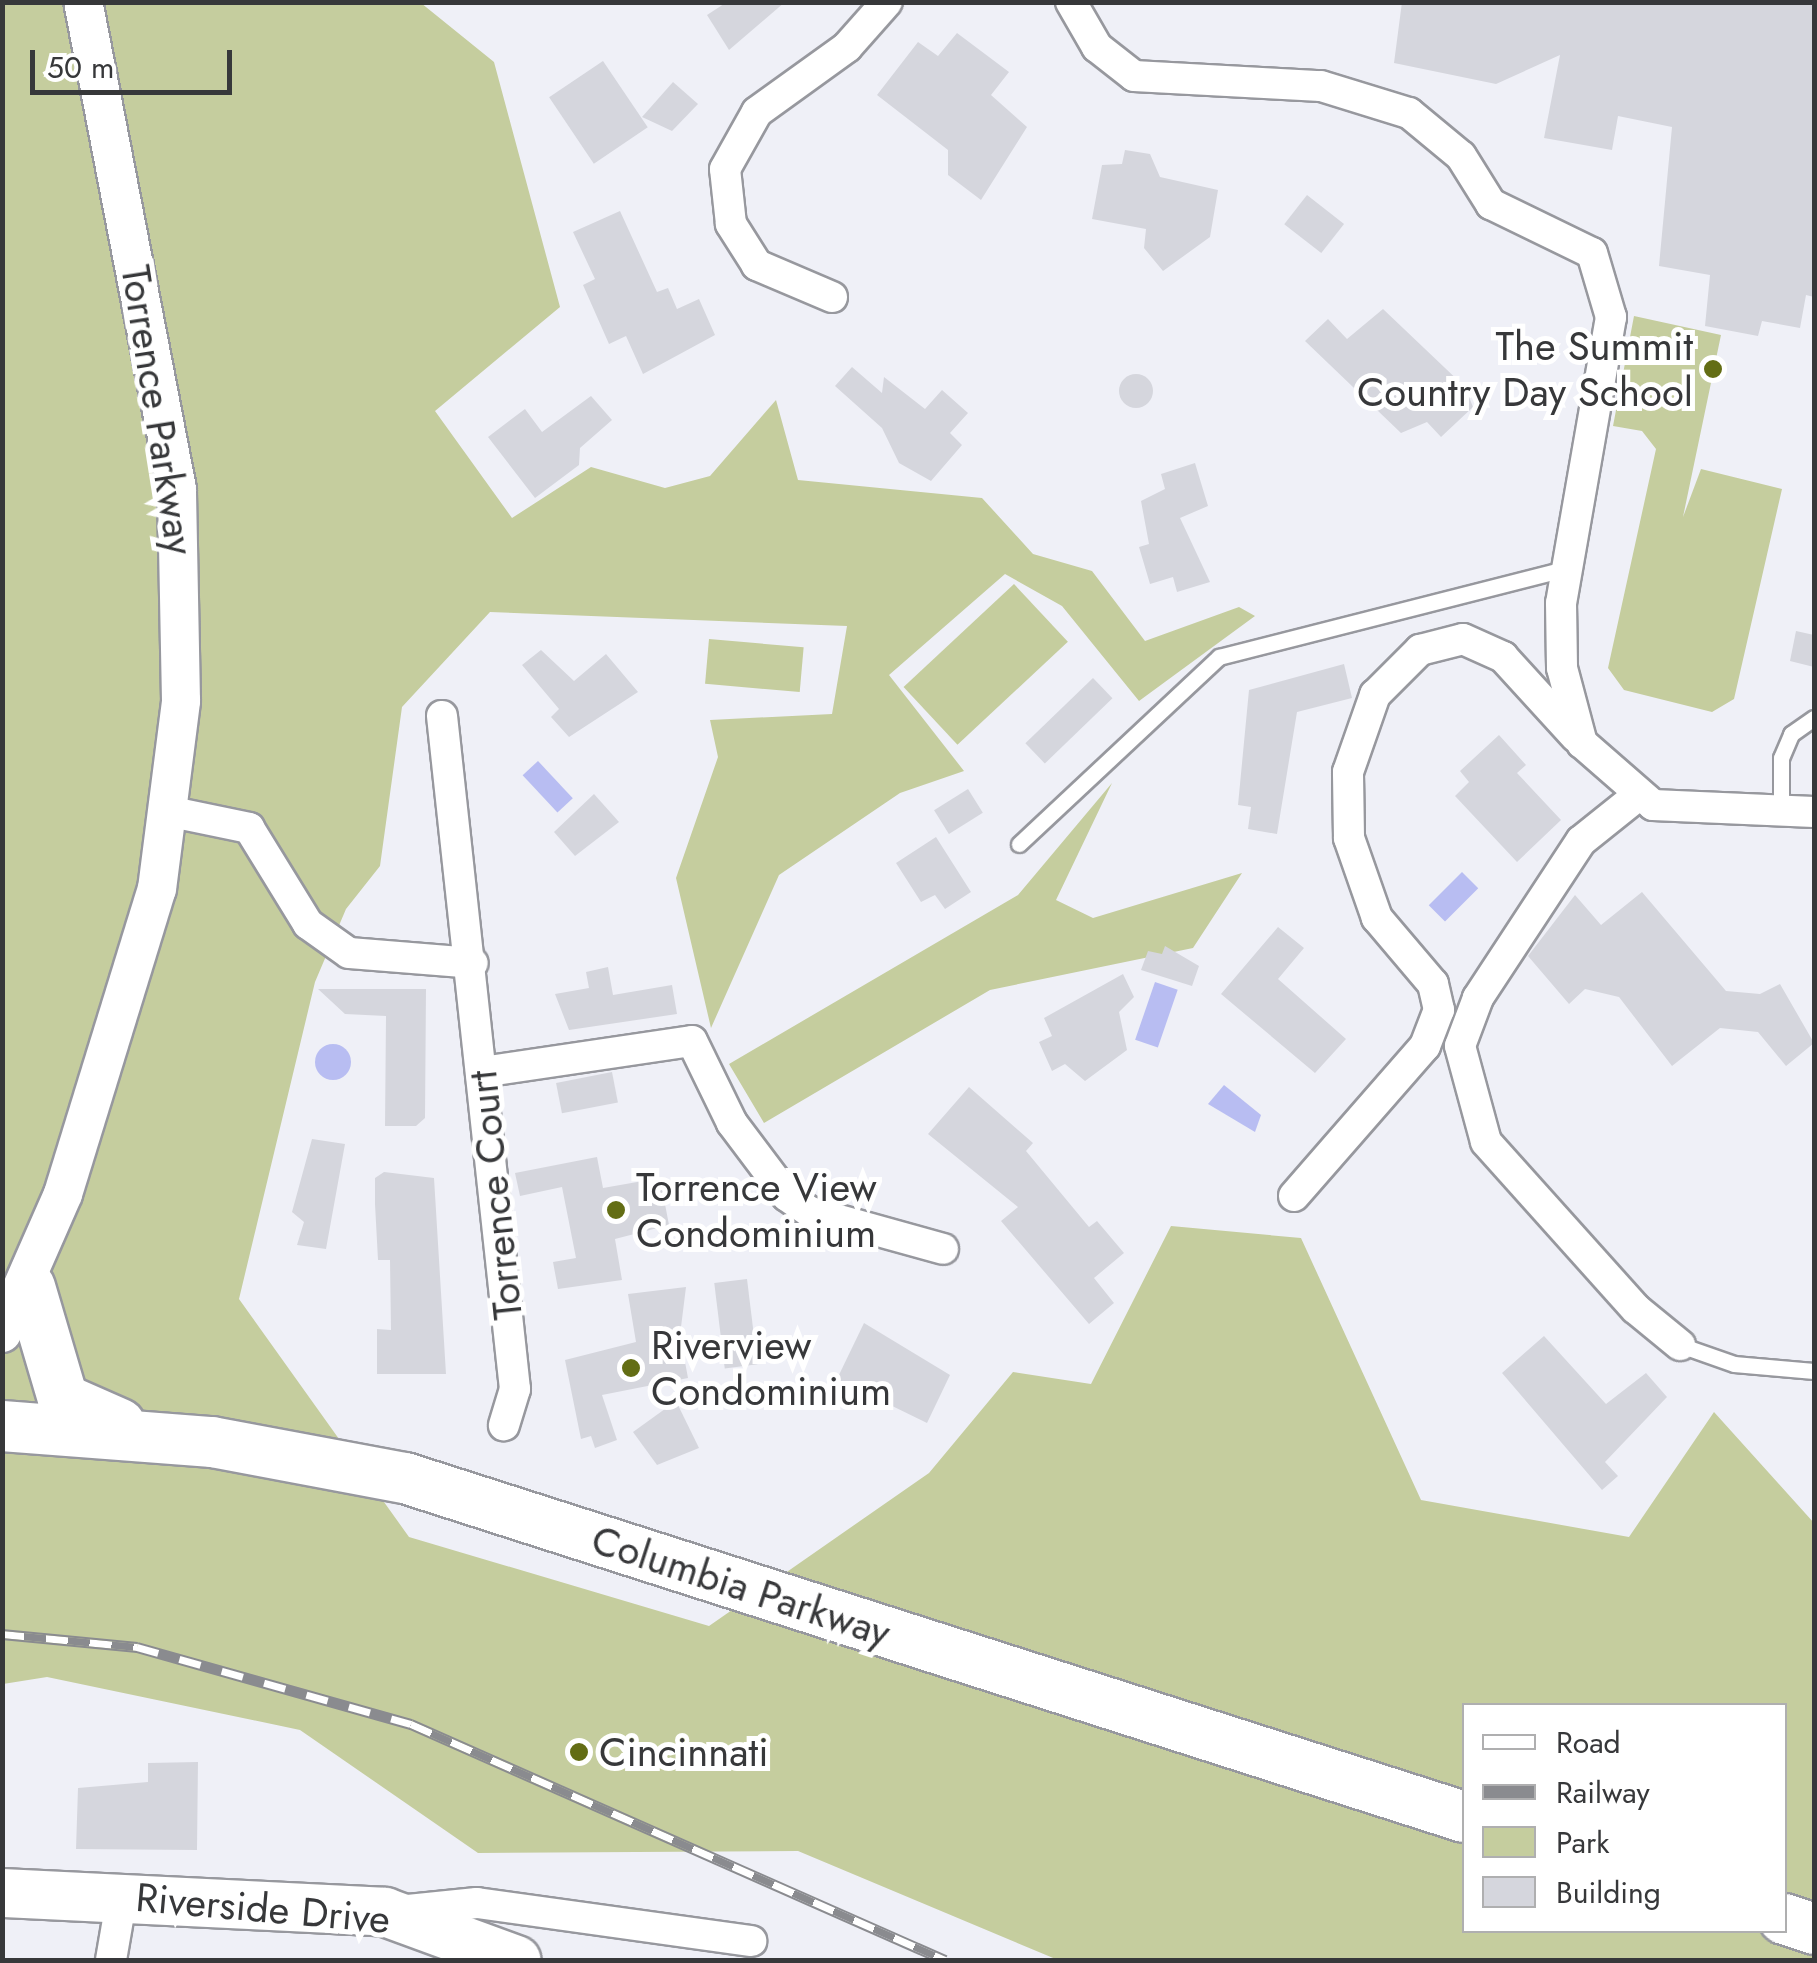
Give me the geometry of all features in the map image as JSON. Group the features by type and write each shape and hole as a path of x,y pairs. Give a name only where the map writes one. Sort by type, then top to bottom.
{"highway":[{"path":"30,1287 63,1399 178,1438"},
{"name":"Columbia Parkway","path":"2,1426 178,1438 406,1478 1462,1816"},
{"path":"1787,1920 1814,1929"}],"main road":[{"name":"Riverside Drive","path":"2,1892 385,1912 516,1960"}],"street":[{"name":"Torrence Parkway","path":"2,1333 30,1287 157,889 172,812 184,591 177,490 82,2"},
{"path":"832,297 757,265 731,224 724,168 757,112 847,48 886,2"},
{"path":"1071,2 1097,47 1134,76 1322,86 1409,113 1461,156 1491,204 1592,253 1611,316 1563,569 1562,668 1582,742"},
{"path":"1294,1196 1425,1046 1439,1010 1433,984 1376,918 1349,838 1348,772 1375,695 1420,650 1463,639 1503,657 1636,797 1684,810 1814,812"},
{"name":"Torrence Court","path":"442,716 472,962 515,1389 504,1425"},
{"path":"1636,797 1580,841 1478,998 1460,1046 1486,1142 1636,1309 1680,1345"},
{"path":"172,812 248,828 308,924 350,953 472,962"},
{"path":"482,1072 692,1041 732,1123 787,1196 810,1212 944,1249"},
{"path":"111,1960 122,1896"},
{"path":"385,1912 477,1902 751,1941"}],"lane":[{"path":"1019,844 1219,656 1563,569"},
{"path":"1781,811 1782,758 1791,734 1814,718"},
{"path":"1680,1345 1751,1367 1814,1371"}],"green space":[{"path":"3,3 421,3 494,62 560,307 435,411 512,518 591,467 665,488 710,476 776,400 798,480 982,498 1033,554 1092,571 1145,641 1239,607 1255,616 1139,701 1062,606 1005,574 889,675 964,771 900,793 779,875 711,1028 676,878 718,757 710,720 832,714 847,626 490,612 402,707 380,866 346,909 315,982 239,1299 409,1537 709,1626 929,1473 1013,1372 1091,1384 1171,1226 1301,1238 1421,1500 1629,1537 1714,1412 1814,1523 1814,1960 1058,1960 798,1851 478,1853 300,1730 47,1677 3,1684"},
{"path":"1634,316 1721,335 1683,517 1701,469 1782,489 1734,699 1712,712 1624,690 1608,668 1656,449 1642,431 1613,426"},
{"path":"1014,584 1068,642 957,745 904,687"},
{"path":"709,639 804,647 800,692 705,684"},
{"path":"1112,783 1056,900 1093,918 1242,873 1193,948 990,990 764,1123 729,1064 1018,895"}],"water":[{"path":"538,761 573,798 557,813 523,775"},
{"path":"1462,872 1478,888 1445,921 1429,905"},
{"path":"1155,982 1178,990 1158,1047 1135,1040"},
{"path":"333,1044 345,1050 351,1062 345,1074 333,1080 321,1074 315,1062 321,1050"},
{"path":"1224,1085 1261,1115 1255,1132 1208,1104"}],"building":[{"path":"727,2 785,2 729,50 707,15"},
{"path":"1402,2 1814,2 1814,297 1806,295 1800,328 1762,321 1758,336 1705,326 1710,275 1659,266 1672,127 1618,116 1612,150 1544,138 1560,55 1496,84 1394,63"},
{"path":"957,33 1009,72 991,95 1027,127 981,200 948,175 948,150 877,95 918,42 938,56"},
{"path":"603,61 648,127 594,164 549,97"},
{"path":"673,82 698,104 672,131 642,117"},
{"path":"1125,150 1150,154 1160,177 1218,190 1210,237 1163,271 1144,248 1146,229 1092,219 1102,165 1122,164"},
{"path":"1307,195 1344,224 1321,253 1284,224"},
{"path":"620,211 657,292 668,288 677,309 699,299 715,335 643,374 626,336 609,344 583,285 595,279 573,232"},
{"path":"1383,309 1465,387 1473,407 1441,437 1427,422 1401,433 1305,341 1328,319 1347,339"},
{"path":"852,367 882,393 884,377 925,409 942,390 968,413 950,433 962,445 931,481 899,463 882,428 835,386"},
{"path":"1136,374 1148,379 1153,391 1148,403 1136,408 1124,403 1119,391 1124,379"},
{"path":"591,396 612,420 580,448 579,465 535,498 488,437 525,409 542,432"},
{"path":"1195,463 1208,506 1180,518 1210,582 1177,592 1173,577 1150,584 1139,547 1149,544 1141,501 1165,489 1161,474"},
{"path":"1796,631 1814,635 1814,667 1790,661"},
{"path":"541,650 574,681 606,654 638,692 569,737 551,717 559,709 522,665"},
{"path":"1344,664 1352,698 1297,712 1277,834 1248,829 1251,807 1238,805 1249,690"},
{"path":"1093,678 1112,698 1045,763 1025,743"},
{"path":"1499,735 1526,765 1517,773 1561,820 1517,862 1455,796 1469,782 1460,771"},
{"path":"968,789 983,813 949,834 934,810"},
{"path":"594,794 619,822 575,856 554,832"},
{"path":"936,837 971,892 945,909 935,895 921,902 896,863"},
{"path":"1642,892 1726,991 1760,994 1780,984 1814,1043 1786,1066 1758,1032 1720,1028 1672,1066 1619,997 1585,989 1569,1004 1528,956 1575,895 1601,925"},
{"path":"1278,927 1304,948 1278,979 1346,1039 1315,1073 1221,994"},
{"path":"1165,946 1199,966 1192,986 1141,970 1148,951 1162,954"},
{"path":"608,967 613,995 672,985 677,1014 569,1030 555,994 589,988 586,972"},
{"path":"1123,974 1134,997 1119,1012 1127,1050 1085,1081 1065,1064 1052,1071 1039,1042 1052,1036 1044,1018"},
{"path":"318,989 426,989 425,1118 416,1126 385,1126 386,1016 345,1014"},
{"path":"612,1072 618,1102 562,1113 556,1083"},
{"path":"969,1087 1033,1143 1026,1151 1089,1227 1097,1221 1124,1253 1094,1278 1114,1303 1089,1324 1001,1221 1018,1207 928,1134"},
{"path":"312,1139 345,1144 326,1249 297,1245 304,1222 292,1212"},
{"path":"597,1157 603,1188 660,1178 669,1225 615,1239 622,1280 558,1289 553,1262 576,1258 562,1187 520,1196 515,1173"},
{"path":"384,1172 434,1178 446,1374 377,1374 377,1329 391,1330 390,1260 378,1260 375,1204 375,1178"},
{"path":"747,1279 757,1364 725,1368 714,1283"},
{"path":"686,1287 680,1335 688,1378 602,1395 617,1440 595,1448 591,1436 581,1439 565,1360 636,1342 628,1294"},
{"path":"864,1323 950,1375 927,1423 837,1379"},
{"path":"1544,1336 1606,1404 1646,1373 1667,1397 1605,1462 1618,1476 1602,1490 1502,1373"},
{"path":"676,1401 699,1448 657,1465 633,1432"},
{"path":"198,1762 197,1850 76,1849 78,1788 148,1782 148,1763"}],"railway":[{"path":"2,1634 137,1647 411,1724 945,1960"}],"place":[{"name":"The Summit Country Day School","path":"1713,369"},
{"name":"Torrence View Condominium","path":"616,1210"},
{"name":"Riverview Condominium","path":"631,1368"},
{"name":"Cincinnati","path":"579,1752"}]}
